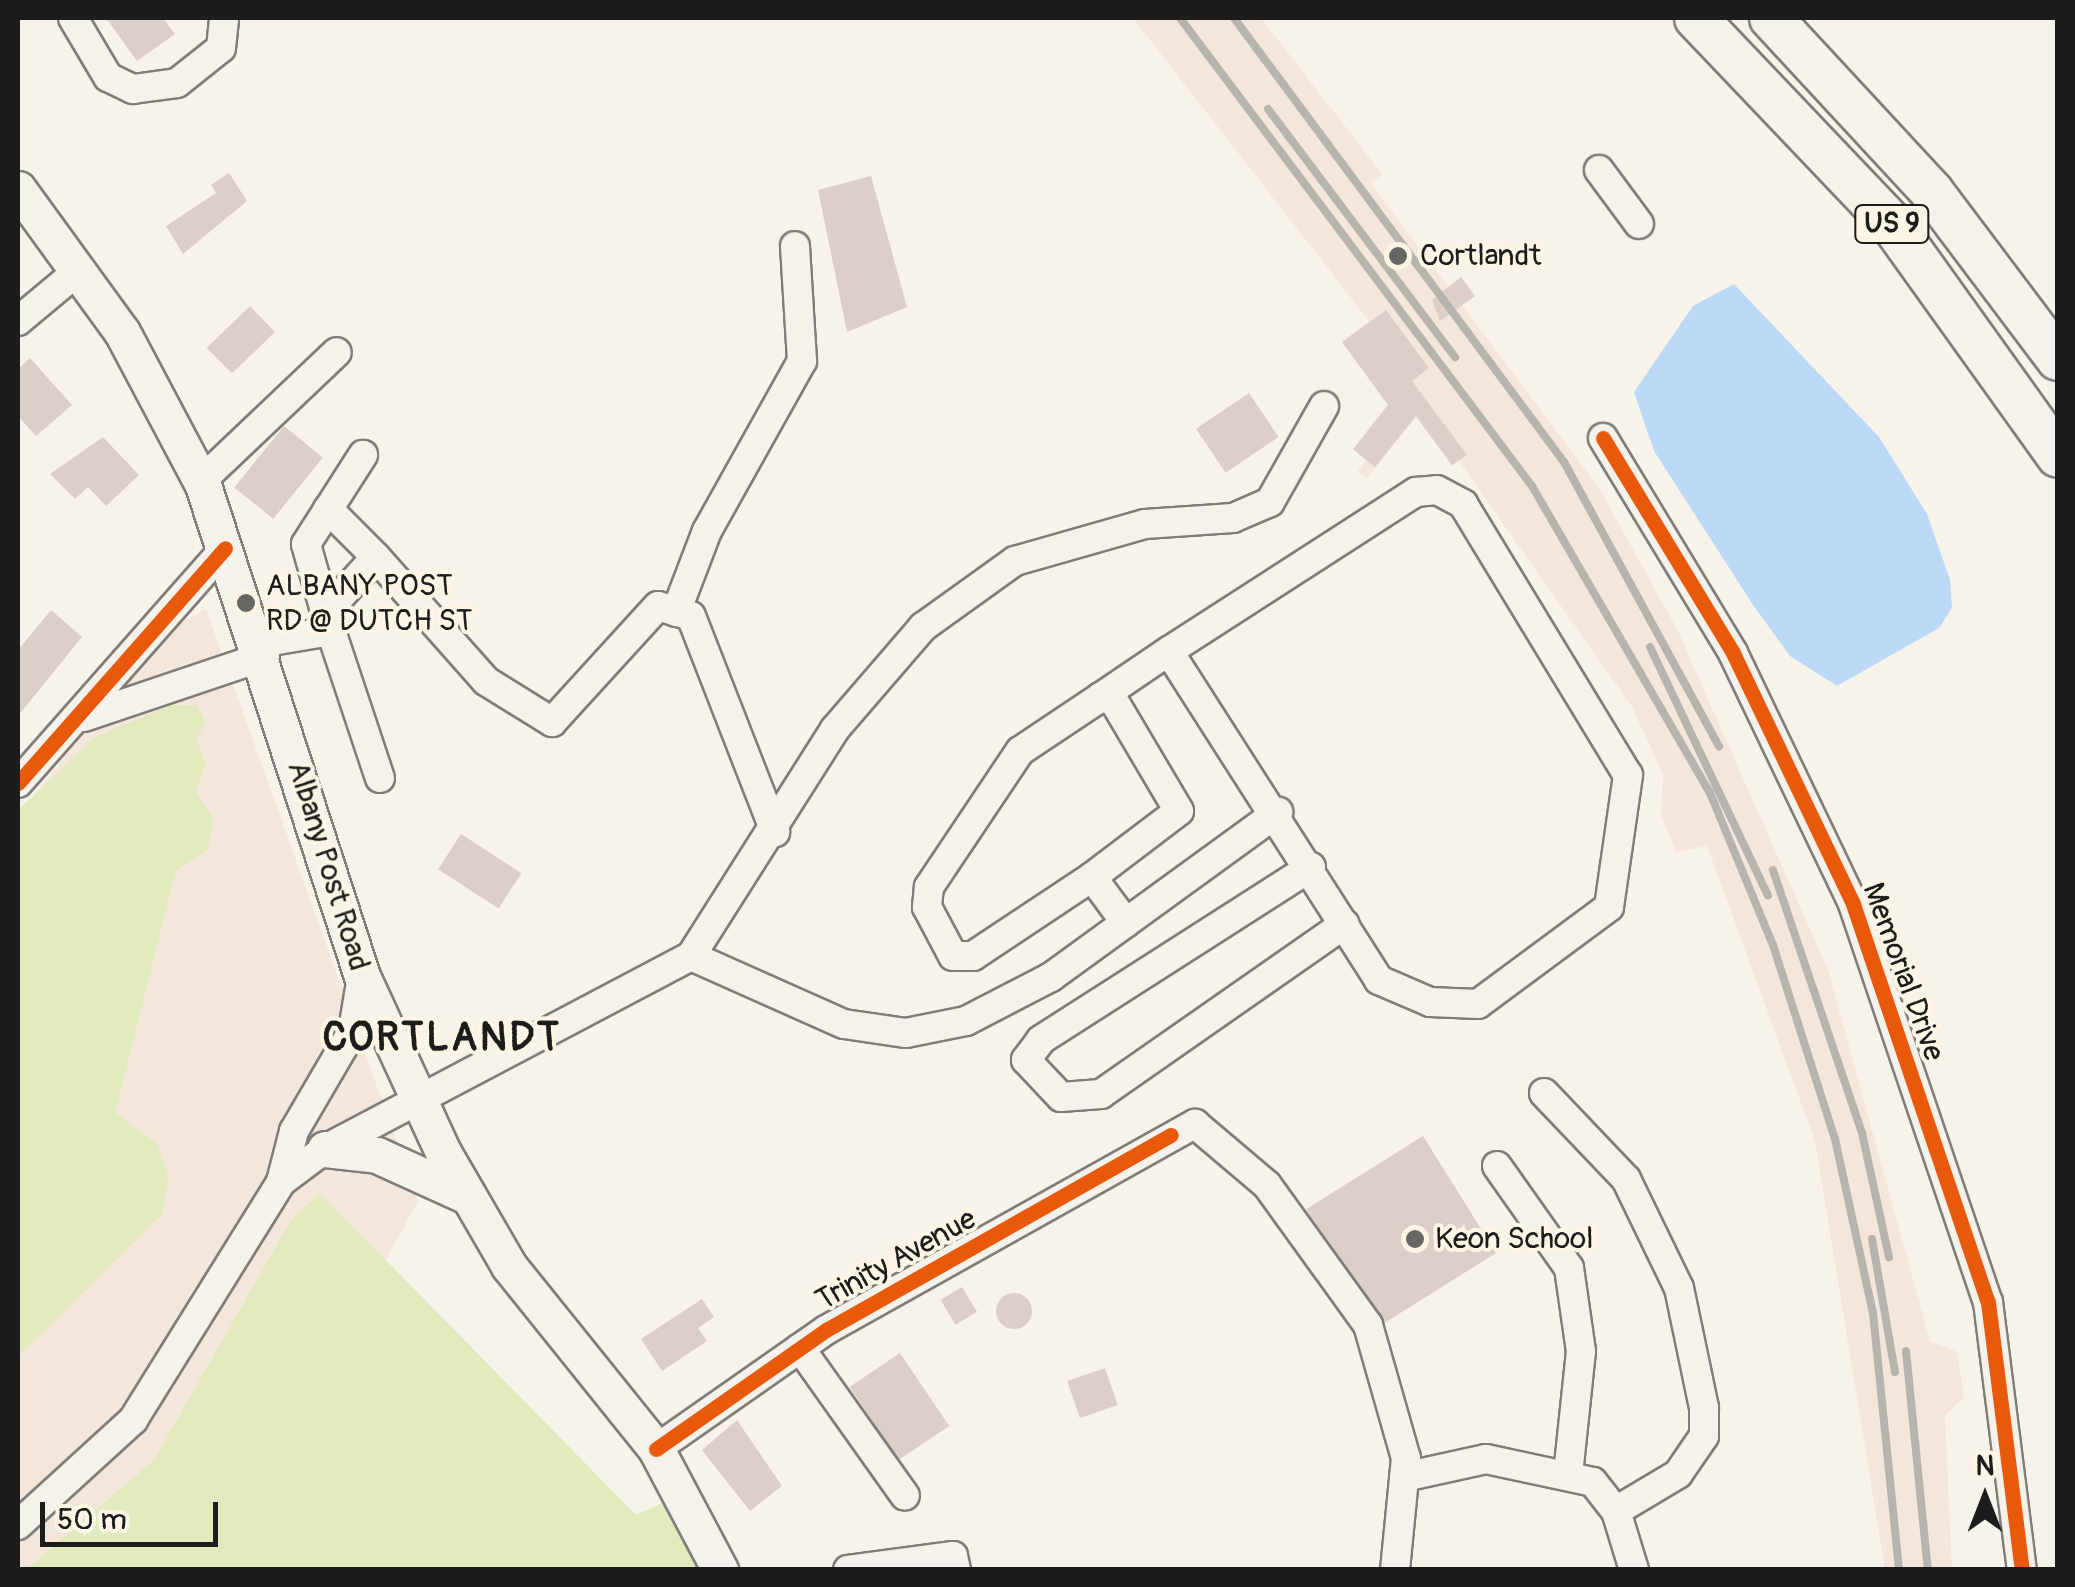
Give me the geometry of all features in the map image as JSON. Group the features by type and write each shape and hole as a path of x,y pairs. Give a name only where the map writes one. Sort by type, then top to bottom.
{"highway":[{"name":"US 9","path":"1696,18 1892,224 2058,456"},
{"name":"US 9","path":"1771,18 1919,176 2058,360"}],"main road":[{"name":"Albany Post Road","path":"18,189 122,332 201,481 263,649 362,976 417,1100 509,1266 656,1448 720,1570"},
{"path":"324,1149 377,1155 469,1197"}],"street":[{"path":"74,18 108,77 134,89 177,83 221,48 224,18"},
{"path":"1599,170 1639,224"},
{"path":"676,612 707,532 802,361 795,246"},
{"path":"18,321 78,271"},
{"path":"201,481 337,352"},
{"path":"281,1182 324,1149 691,956 775,832 836,729 922,627 1015,560 1145,524 1233,518 1270,502 1324,406"},
{"name":"Memorial Drive","path":"1603,438 1733,653 1853,904 1988,1302 2022,1570"},
{"path":"363,455 306,544 380,778"},
{"path":"1101,697 1114,701 1179,811 1092,876 973,956 953,956 927,907 929,887 1020,751 1101,697 1170,651 1416,492 1437,490 1463,504 1628,775 1628,820 1609,907 1478,1004 1430,1002 1379,980 1278,812 1170,651"},
{"path":"328,509 376,556 486,681 552,722 658,606 691,616 775,832"},
{"path":"18,783 84,717 100,684 225,548"},
{"path":"84,717 328,621 376,556"},
{"path":"691,956 844,1024 926,1030 966,1022 1051,977 1278,812"},
{"path":"1311,867 1041,1040 1026,1060 1061,1097 1101,1094 1345,924"},
{"path":"1092,876 1126,922"},
{"path":"18,1525 132,1420 281,1182 294,1131 353,1030 362,976"},
{"path":"1544,1092 1626,1179 1679,1288 1704,1408 1704,1436 1678,1474 1616,1512"},
{"name":"Trinity Avenue","path":"656,1448 800,1348 1171,1134 1195,1124 1267,1185 1368,1325 1396,1408 1404,1477"},
{"path":"1496,1166 1568,1268 1581,1351 1568,1474"},
{"path":"800,1348 906,1496"},
{"path":"1394,1570 1404,1477 1486,1459 1593,1482 1616,1512 1634,1570"},
{"path":"848,1570 952,1556 956,1570"}],"shaded area":[{"path":"1133,18 1261,18 1382,174 1371,183 1599,488 1677,629 1828,970 1930,1341 1957,1352 1964,1397 1945,1416 1952,1569 1885,1569 1815,1141 1707,846 1676,852 1661,815 1663,774 1632,707 1459,461 1452,466 1416,417 1367,478 1358,471 1366,460 1353,449 1388,405 1342,342 1369,321"},
{"path":"206,609 418,1201 297,1423 160,1569 18,1569 18,815 167,630"}],"green space":[{"path":"171,705 197,705 206,722 196,739 206,764 196,791 213,818 208,849 176,870 115,1113 158,1144 169,1180 162,1214 18,1357 18,810 94,738"},
{"path":"320,1193 636,1515 662,1503 701,1569 26,1570 154,1460 290,1222"}],"water":[{"path":"1734,284 1879,437 1927,514 1950,580 1952,608 1939,628 1837,686 1790,656 1753,605 1654,451 1634,392 1693,306"}],"building":[{"path":"106,18 163,18 175,34 137,61"},
{"path":"229,173 247,201 183,254 166,226 216,193 211,185"},
{"path":"871,176 907,307 847,332 818,190"},
{"path":"1461,277 1475,296 1440,321 1432,300"},
{"path":"250,306 275,332 232,374 207,348"},
{"name":"Cortlandt","path":"1386,310 1429,368 1412,381 1467,455 1452,465 1416,416 1375,467 1353,449 1388,405 1342,342"},
{"path":"30,358 72,405 36,436 18,416 18,369"},
{"path":"1249,393 1279,437 1226,473 1196,429"},
{"path":"284,426 323,457 273,519 234,487"},
{"path":"103,437 139,475 106,506 88,487 75,499 50,474"},
{"path":"51,610 82,637 18,716 18,650"},
{"path":"461,834 521,873 499,908 438,869"},
{"path":"1423,1136 1496,1253 1379,1326 1306,1209"},
{"path":"962,1287 977,1312 956,1325 941,1300"},
{"path":"1014,1293 1027,1298 1032,1311 1027,1324 1014,1329 1001,1324 996,1311 1001,1298"},
{"path":"702,1299 714,1317 698,1328 707,1341 662,1371 641,1339"},
{"path":"900,1353 949,1426 899,1460 849,1387"},
{"path":"1105,1368 1118,1405 1080,1418 1067,1381"},
{"path":"737,1420 782,1486 750,1511 702,1450"}],"railway":[{"path":"1180,18 1532,486 1710,793 1773,945 1835,1139 1873,1313 1899,1570"},
{"path":"1234,18 1564,462 1719,746"},
{"path":"1268,109 1455,357"},
{"path":"1650,647 1768,895"},
{"path":"1773,870 1862,1133 1889,1257"},
{"path":"1872,1239 1895,1372"},
{"path":"1906,1351 1928,1570"}],"cycle path":[{"path":"1603,438 1733,653 1853,904 1988,1302 2022,1570"},
{"path":"18,783 225,548"},
{"path":"656,1449 826,1330 1171,1135"}],"place":[{"name":"Cortlandt","path":"1398,256"},
{"name":"ALBANY POST RD @ DUTCH ST","path":"246,603"},
{"name":"Keon School","path":"1415,1239"}],"district":[{"name":"CORTLANDT","path":"442,1038"}]}
